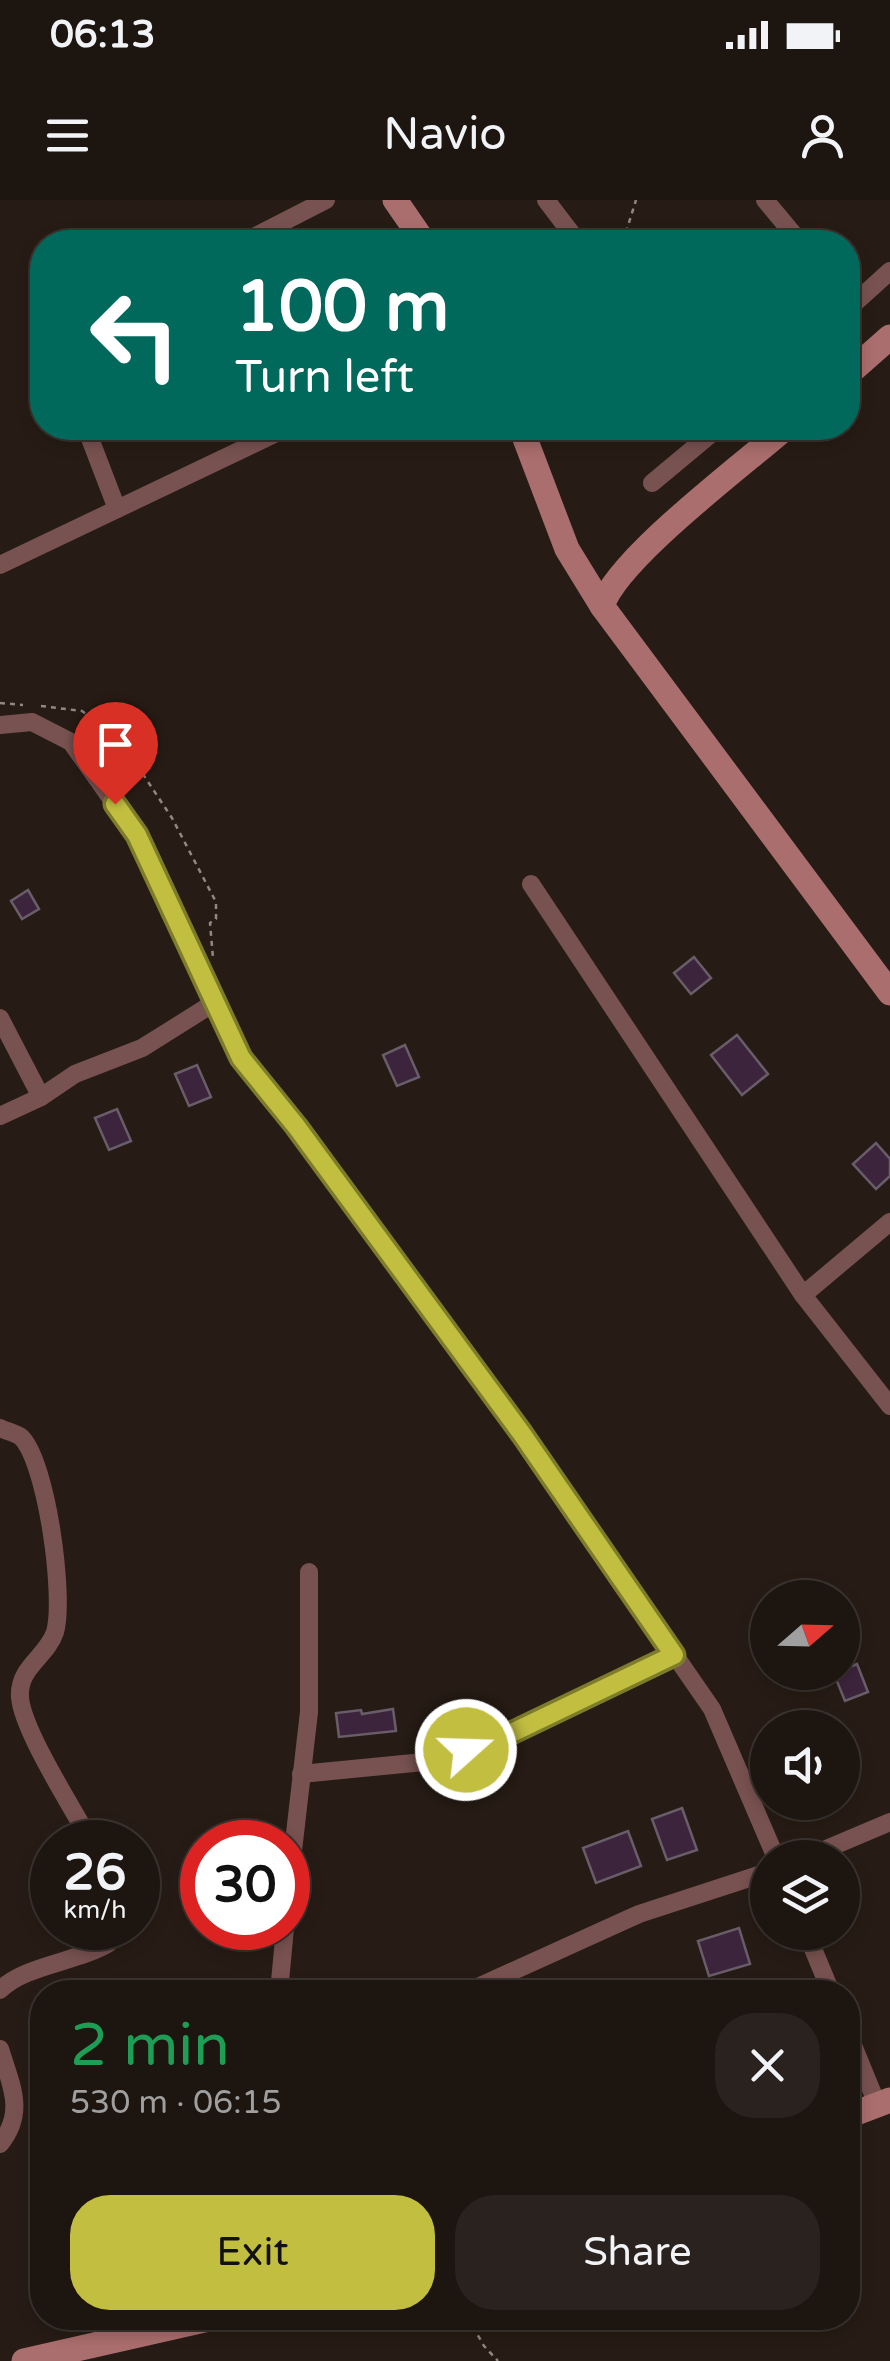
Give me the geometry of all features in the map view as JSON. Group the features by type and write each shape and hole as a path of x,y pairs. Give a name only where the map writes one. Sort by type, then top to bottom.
{"street":[{"path":"267,230 326,200"},
{"path":"546,200 569,230"},
{"path":"765,200 790,230"},
{"path":"405,204 418,230"},
{"path":"860,295 890,271"},
{"path":"860,363 890,336"},
{"path":"91,440 117,509"},
{"path":"0,564 262,440"},
{"path":"526,440 567,550 602,606 890,992"},
{"path":"652,483 704,440"},
{"path":"602,606 616,578 761,440"},
{"path":"0,725 32,722 72,742 137,835 241,1058 296,1126 522,1434 712,1709 768,1840"},
{"path":"530,884 803,1294 890,1406"},
{"path":"0,1116 41,1097 75,1074 142,1048 217,1001"},
{"path":"0,1018 41,1097"},
{"path":"803,1294 890,1222"},
{"path":"0,1428 20,1436 38,1464 50,1522 59,1603 54,1635 20,1678 20,1700 26,1724 80,1820"},
{"path":"296,1820 309,1712 309,1572"},
{"path":"301,1774 434,1760 499,1739 674,1655"},
{"path":"848,1840 890,1822"},
{"path":"493,1980 639,1914 750,1878"},
{"path":"0,1990 44,1968 97,1950"},
{"path":"280,1980 283,1950"},
{"path":"814,1950 826,1980"},
{"path":"0,2049 16,2108 13,2128 0,2144"},
{"path":"860,2057 883,2102"},
{"path":"24,2361 160,2330"}],"path":[{"path":"627,230 636,200"},
{"path":"0,703 82,711 119,738 172,818 216,902 216,919 210,924 214,962"},
{"path":"475,2330 498,2361"}],"building":[{"path":"28,890 39,909 22,919 11,901"},
{"path":"694,957 711,978 691,994 674,973"},
{"path":"737,1035 768,1074 742,1095 711,1055"},
{"path":"405,1045 419,1077 397,1086 383,1055"},
{"path":"197,1065 211,1097 189,1106 175,1074"},
{"path":"117,1109 131,1141 109,1150 95,1118"},
{"path":"876,1143 890,1159 890,1176 876,1189 853,1164"},
{"path":"860,1672 868,1692 845,1701 841,1690 860,1690"},
{"path":"393,1709 396,1731 339,1737 336,1713"},
{"path":"682,1808 697,1850 667,1860 652,1819"},
{"path":"628,1831 641,1866 596,1883 583,1848"},
{"path":"739,1928 750,1964 709,1976 698,1941"}],"route":[{"path":"115,804 137,835 241,1058 296,1126 522,1434 674,1655 499,1739 466,1750"}]}
